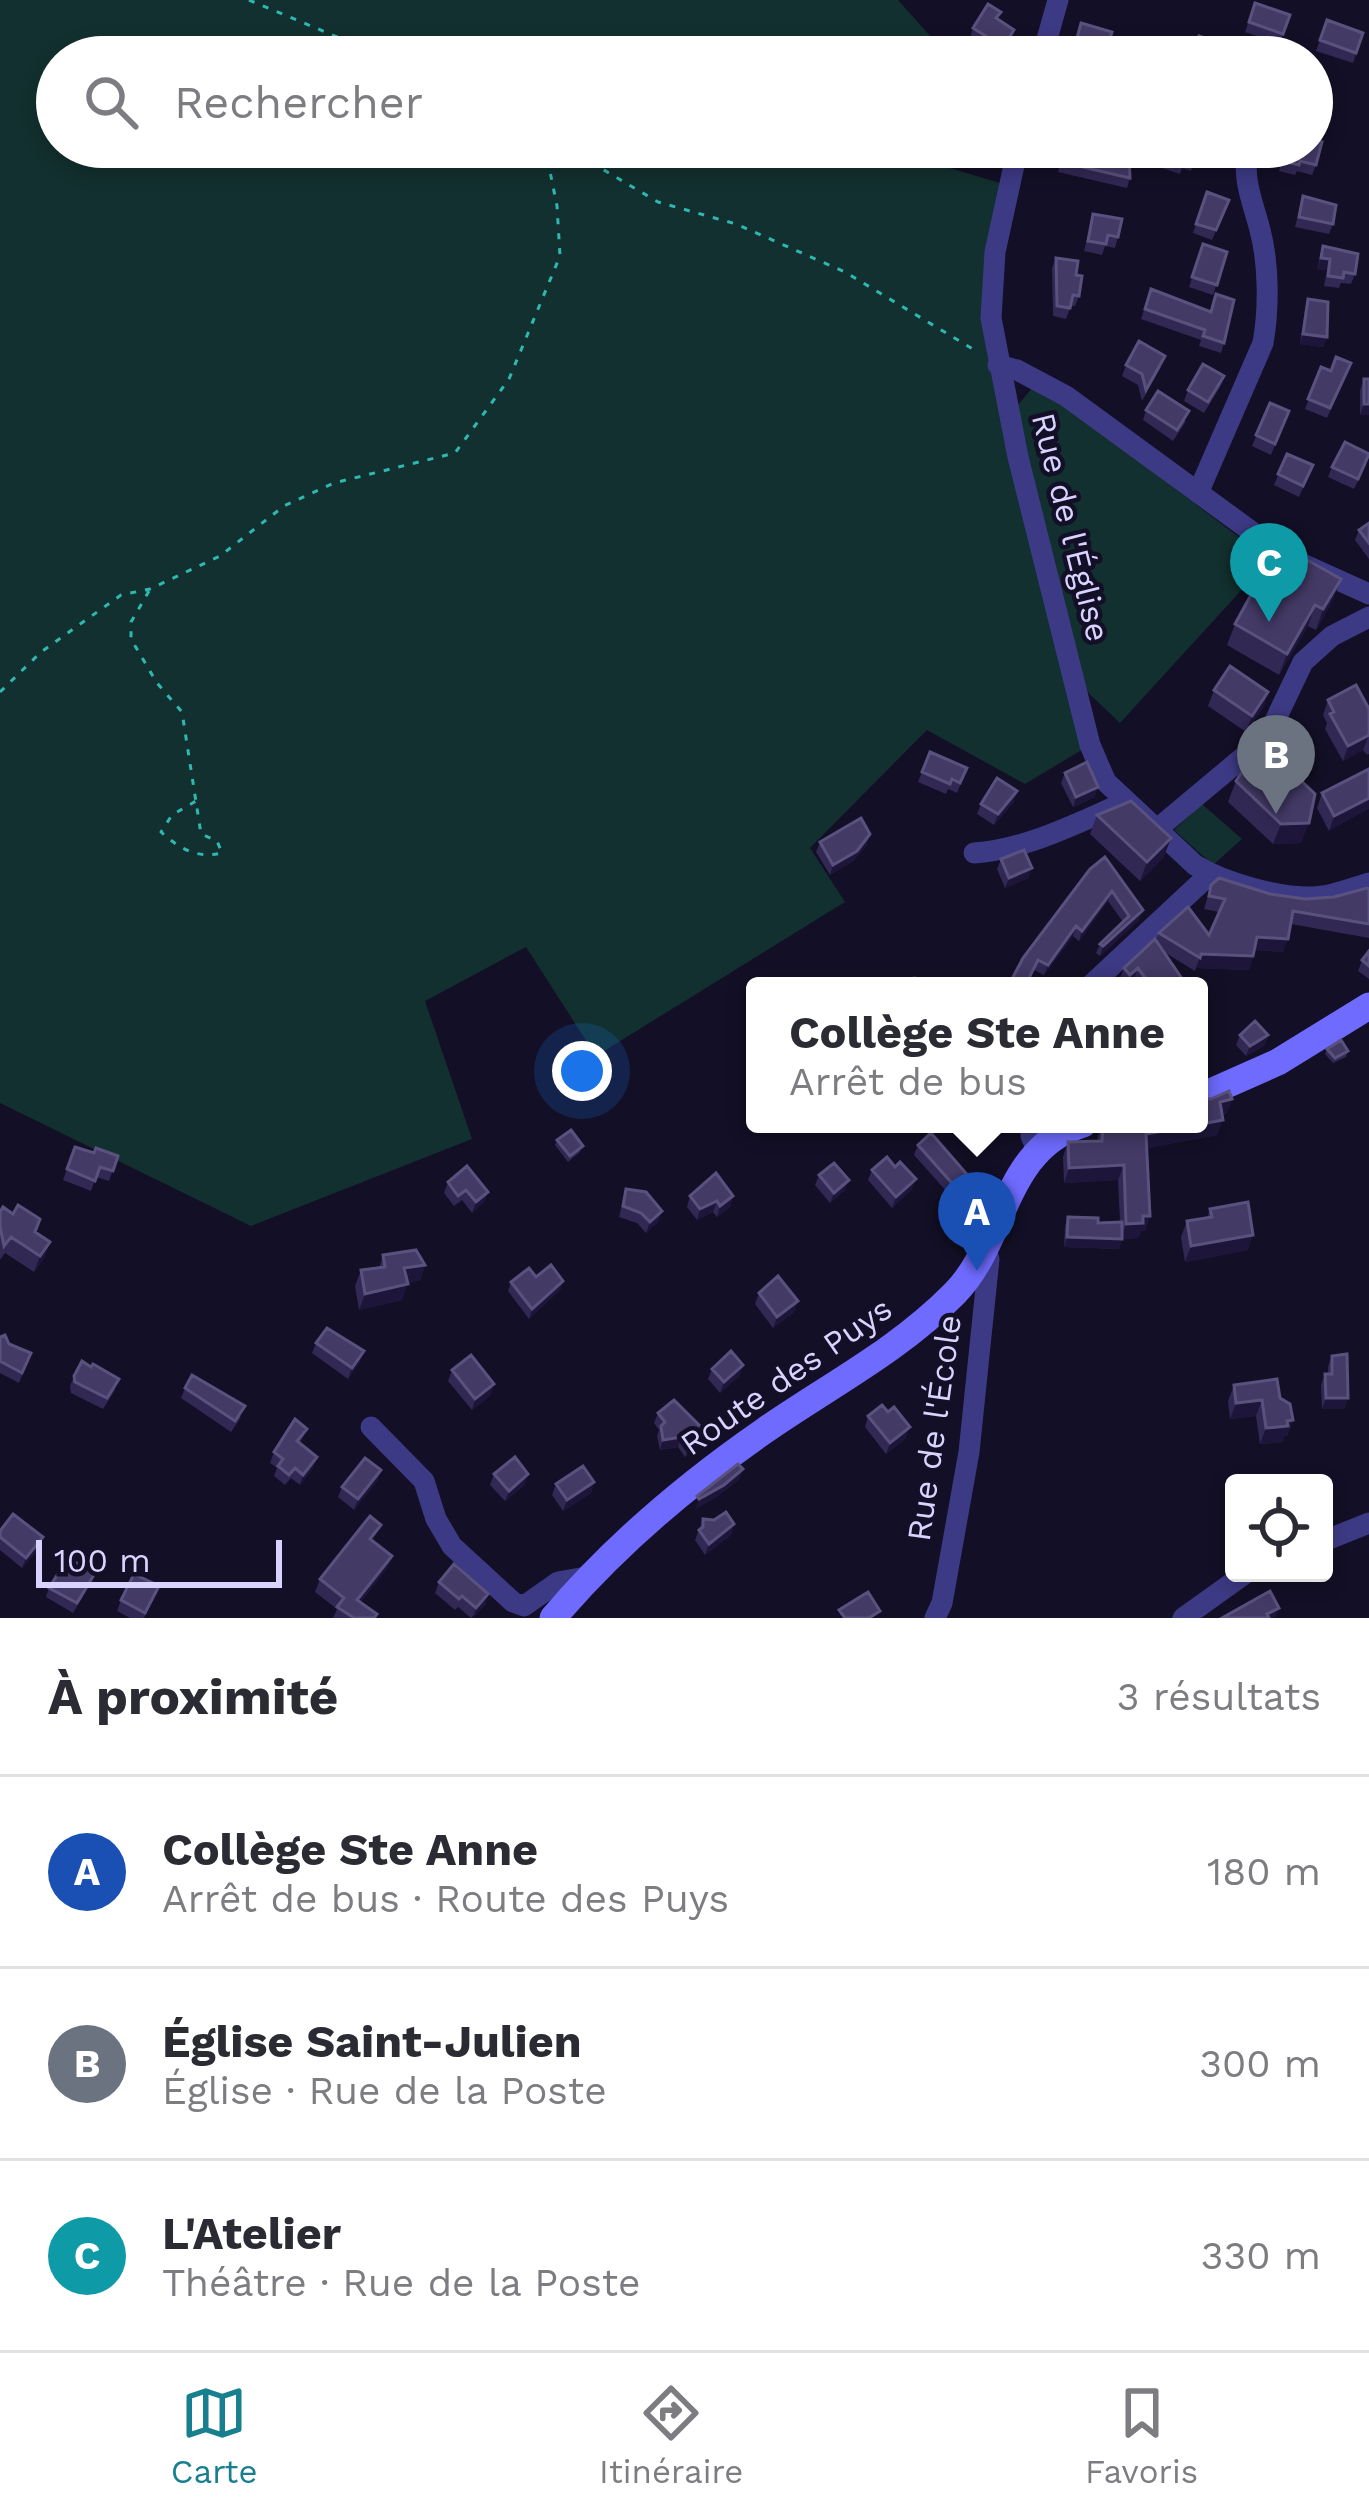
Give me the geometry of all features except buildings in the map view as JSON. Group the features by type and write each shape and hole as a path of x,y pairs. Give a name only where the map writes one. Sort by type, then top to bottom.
{"main road":[{"path":"1208,1093 1278,1062 1369,1006"},
{"name":"Route des Puys","path":"553,1618 586,1576 717,1466 903,1341 959,1289 985,1246 1034,1137"}],"street":[{"path":"1048,36 1058,0"},
{"name":"Rue de l'Église","path":"1013,168 995,252 991,319 1090,746 1106,782 1210,874"},
{"path":"1198,494 1263,343 1267,320 1261,231 1244,168"},
{"path":"998,365 1066,396 1285,556 1369,594"},
{"path":"1156,830 1254,748 1272,727 1303,662 1332,636 1369,617"},
{"path":"974,853 1047,834 1126,802"},
{"path":"1100,977 1210,874 1232,883 1314,897 1369,883"},
{"name":"Rue de l'École","path":"935,1618 942,1603 969,1452 988,1258 985,1246"},
{"path":"371,1426 424,1481 436,1519 452,1546 513,1602 524,1606 558,1582 586,1576"},
{"path":"1333,1537 1369,1522"},
{"path":"1183,1618 1233,1582"}],"path":[{"path":"249,0 335,36"},
{"path":"0,692 80,622 121,595 150,589 220,556 284,506 334,483 455,453 509,379 560,256 549,168"},
{"path":"601,168 658,202 736,224 845,272 998,365"},
{"path":"150,589 131,622 131,639 157,683 182,712 196,801 201,834 218,841 222,854 204,857 177,847 161,832 172,815 196,801"}],"green space":[{"path":"0,0 898,0 930,36 36,36 36,168 950,168 1007,185 991,319 1090,745 1025,784 927,730 810,848 845,902 596,1056 526,947 425,1001 472,1139 251,1226 0,1103"},
{"path":"1032,388 1060,401 1269,560 1120,723 1079,684 1015,409"},
{"path":"1202,804 1242,839 1213,865 1174,830"}],"place":[{"name":"L'Atelier","path":"1269,622"},
{"name":"Église Saint-Julien","path":"1276,814"},
{"name":"Collège Ste Anne","path":"977,1271"}]}
